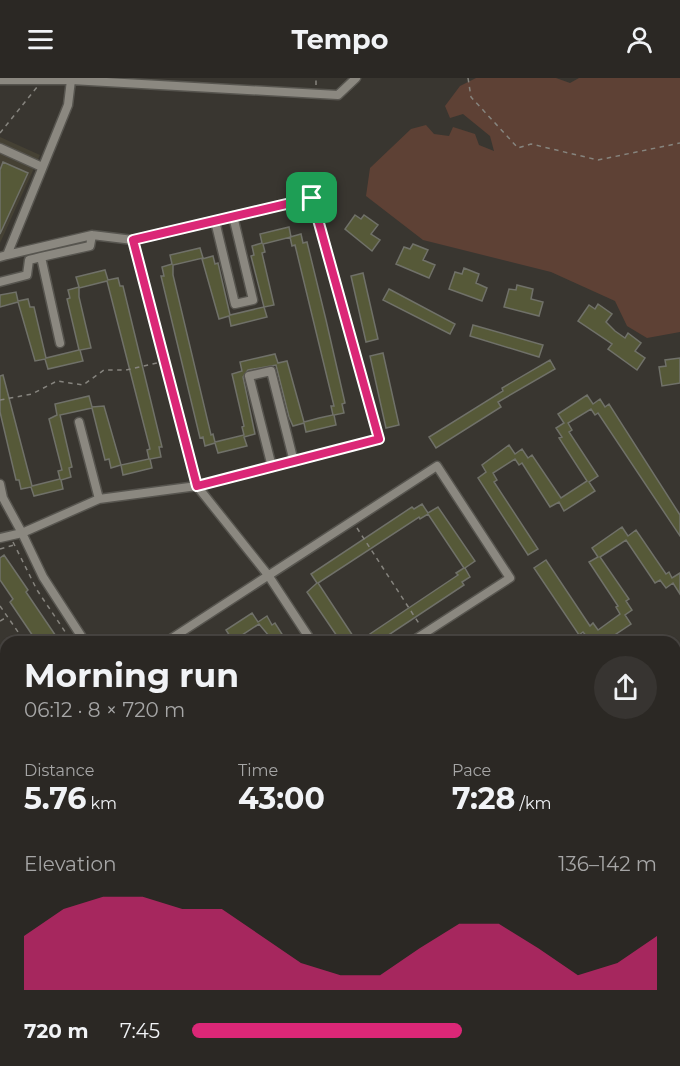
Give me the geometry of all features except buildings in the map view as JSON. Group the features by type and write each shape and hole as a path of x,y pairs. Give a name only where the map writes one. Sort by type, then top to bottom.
{"street":[{"path":"0,80 71,80 338,95 356,78"},
{"path":"3,256 68,105 71,80"},
{"path":"0,148 42,167"},
{"path":"0,538 22,533 99,499 197,486 379,439 312,198 133,240 92,236 3,256"},
{"path":"215,220 235,304 253,300 233,216"},
{"path":"0,282 27,275 29,260 90,246 92,236"},
{"path":"133,240 197,486 268,576 308,636"},
{"path":"40,257 60,343"},
{"path":"272,467 249,376 271,371 294,462"},
{"path":"79,422 99,499"},
{"path":"175,636 437,466 510,578 421,636"},
{"path":"0,486 3,498 44,577 81,636"}],"path":[{"path":"468,78 471,97 518,148 531,144 598,160 680,144"},
{"path":"0,133 36,92 40,80"},
{"path":"0,400 32,394 57,381 83,385 104,370 126,370 164,361"},
{"path":"353,521 426,633"},
{"path":"9,536 37,590 68,636"},
{"path":"0,549 27,542"},
{"path":"0,606 21,636"},
{"path":"0,621 7,616"}],"shaded area":[{"path":"476,78 556,78 570,83 579,78 680,78 680,332 647,338 627,326 615,301 551,272 423,240 366,196 370,168 411,129 426,125 434,134 449,136 453,127 475,134 479,145 494,151 490,136 463,114 450,118 445,106 460,86"},
{"path":"0,137 40,155 0,243"}],"route":[{"path":"312,198 379,439 197,486 133,240 312,198"}]}
